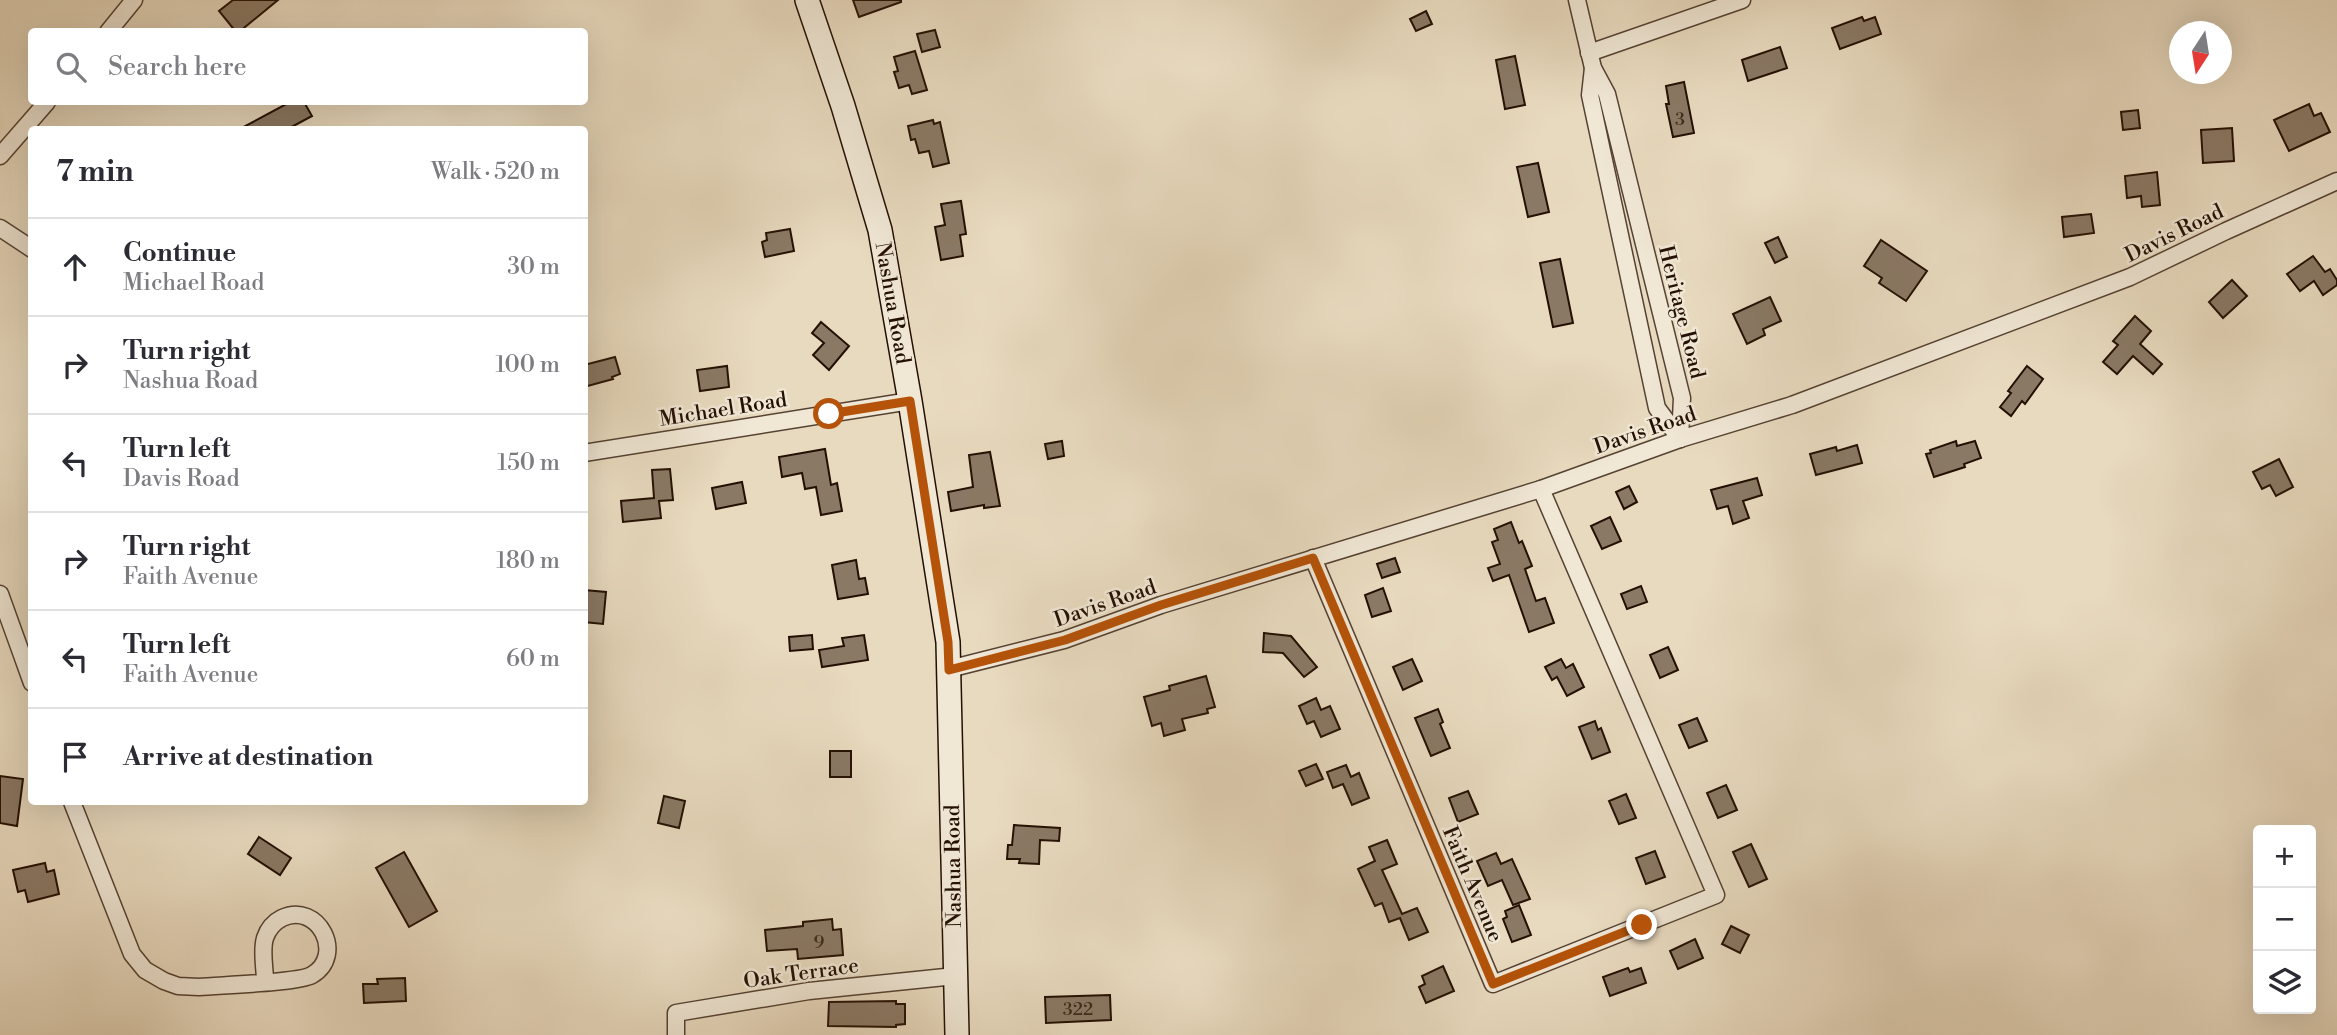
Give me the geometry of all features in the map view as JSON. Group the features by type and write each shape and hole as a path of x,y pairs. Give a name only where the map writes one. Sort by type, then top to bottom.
{"main road":[{"name":"Nashua Road","path":"807,0 843,106 880,230 948,642 957,1035"}],"street":[{"path":"111,28 134,0"},
{"name":"Heritage Road","path":"1577,0 1591,61 1607,93 1682,398 1680,439"},
{"path":"1591,61 1742,0"},
{"name":"Heritage Road","path":"1591,61 1590,95 1657,408 1680,439"},
{"path":"0,156 44,105"},
{"name":"Davis Road","path":"949,670 1065,640 1161,605 1541,489 1680,439 1792,405 2130,277 2337,181"},
{"path":"0,228 28,246"},
{"name":"Michael Road","path":"588,452 910,401"},
{"name":"Faith Avenue","path":"1313,558 1493,984 1716,895 1541,489"},
{"path":"0,594 24,639 28,661"},
{"path":"73,805 125,942 135,960 145,970 164,981 186,987 265,981 307,977 322,966 327,955 328,943 324,931 316,922 304,916 292,915 280,919 271,927 264,944 265,981"},
{"name":"Oak Terrace","path":"676,1035 676,1013 830,989 954,976"}],"building":[{"path":"233,0 278,0 244,28 233,28 219,11"},
{"path":"853,0 901,0 901,2 859,17"},
{"path":"1426,11 1432,24 1416,31 1410,19"},
{"path":"1862,17 1864,21 1875,17 1881,34 1840,49 1832,28"},
{"path":"935,30 940,47 922,52 917,34"},
{"path":"1780,47 1787,68 1748,81 1742,60"},
{"path":"915,51 927,90 912,94 909,85 899,88 894,72 898,71 894,57"},
{"path":"1515,56 1525,105 1505,109 1496,60"},
{"path":"1684,82 1694,133 1673,137 1666,104 1669,104 1666,86"},
{"path":"2309,104 2314,116 2321,113 2330,132 2289,151 2274,120"},
{"path":"284,105 306,105 312,116 293,126 245,126"},
{"path":"2138,110 2140,128 2123,130 2121,112"},
{"path":"933,120 934,124 940,122 949,163 933,167 929,151 919,153 915,139 911,140 908,126"},
{"path":"2232,128 2234,161 2203,163 2201,130"},
{"path":"1538,163 1549,212 1528,217 1517,167"},
{"path":"2157,172 2160,205 2142,207 2141,196 2127,198 2125,176"},
{"path":"961,201 966,234 960,235 963,256 941,260 935,227 945,225 941,204"},
{"path":"2091,214 2094,233 2064,237 2062,217"},
{"path":"790,229 794,251 765,257 762,242 767,240 766,233"},
{"path":"1778,237 1787,257 1775,263 1765,243"},
{"path":"1881,240 1927,271 1906,301 1879,283 1882,278 1864,266"},
{"path":"2313,256 2325,272 2330,269 2337,280 2337,285 2323,295 2314,281 2300,291 2287,274"},
{"path":"1560,259 1573,323 1553,327 1540,263"},
{"path":"2232,280 2247,296 2223,318 2209,302"},
{"path":"1770,297 1781,321 1763,329 1765,335 1747,344 1733,314"},
{"path":"2135,316 2151,331 2140,344 2162,364 2153,374 2133,356 2117,374 2103,362 2118,345 2113,341"},
{"path":"821,322 849,346 829,370 813,355 824,343 812,333"},
{"path":"615,357 620,374 612,377 613,379 588,386 588,364"},
{"path":"727,366 729,387 700,391 697,370"},
{"path":"2027,366 2043,379 2025,404 2022,401 2011,416 2000,407 2011,393 2008,391"},
{"path":"1062,441 1064,456 1048,459 1045,444"},
{"path":"1956,441 1957,446 1975,441 1981,458 1964,464 1965,467 1934,477 1926,454"},
{"path":"1857,445 1862,463 1816,475 1810,454 1836,447 1837,451"},
{"path":"825,449 831,485 837,483 842,511 821,515 816,487 805,489 802,473 782,477 779,457"},
{"path":"990,452 1000,506 984,508 984,505 951,511 948,492 973,487 969,455"},
{"path":"2279,459 2293,487 2276,496 2270,485 2262,489 2253,472"},
{"path":"670,469 673,500 659,501 661,518 623,522 621,501 654,498 652,470"},
{"path":"1757,478 1762,495 1743,501 1749,518 1733,524 1728,506 1717,509 1711,490"},
{"path":"742,482 746,503 716,509 712,488"},
{"path":"1629,486 1637,502 1624,509 1616,492"},
{"path":"1610,517 1621,541 1602,549 1591,526"},
{"path":"1511,522 1532,566 1525,569 1536,601 1545,598 1554,623 1529,632 1509,575 1493,581 1488,568 1500,564 1492,542 1498,540 1494,529"},
{"path":"1395,558 1400,572 1382,578 1377,564"},
{"path":"856,560 859,579 865,578 868,594 838,599 832,565"},
{"path":"1641,586 1647,602 1627,609 1621,594"},
{"path":"1383,588 1391,611 1372,617 1365,595"},
{"path":"588,590 606,592 603,624 588,622"},
{"path":"1264,633 1291,636 1317,667 1304,677 1283,653 1263,652"},
{"path":"812,635 813,649 790,651 789,637"},
{"path":"864,635 868,660 822,667 819,650 844,646 842,638"},
{"path":"1668,647 1678,670 1660,678 1650,655"},
{"path":"1412,659 1422,681 1403,690 1393,667"},
{"path":"1561,659 1566,668 1573,664 1584,687 1567,696 1557,677 1552,680 1545,667"},
{"path":"1206,676 1215,707 1207,709 1208,713 1182,719 1185,730 1164,736 1161,723 1152,726 1144,697 1170,690 1169,686"},
{"path":"1316,698 1321,710 1330,706 1340,729 1321,737 1314,721 1307,724 1299,706"},
{"path":"1438,709 1443,722 1440,724 1450,748 1431,756 1415,718"},
{"path":"1697,718 1707,741 1689,748 1679,725"},
{"path":"1595,721 1598,730 1601,728 1610,752 1592,759 1579,727"},
{"path":"830,751 851,751 851,777 830,777"},
{"path":"1316,764 1323,779 1306,786 1299,771"},
{"path":"1346,765 1351,777 1359,773 1369,798 1352,805 1343,784 1333,788 1327,772"},
{"path":"0,776 23,779 17,826 0,823"},
{"path":"1726,785 1737,810 1718,818 1707,793"},
{"path":"1468,791 1478,814 1458,822 1449,798"},
{"path":"1626,794 1636,818 1619,824 1609,801"},
{"path":"664,796 685,801 679,828 658,823"},
{"path":"1014,825 1060,828 1059,841 1040,840 1039,864 1007,859"},
{"path":"259,837 291,858 280,875 248,854"},
{"path":"1387,840 1397,864 1382,870 1402,914 1417,908 1428,932 1409,940 1400,918 1389,922 1382,903 1375,906 1358,869 1375,861 1369,847"},
{"path":"1751,844 1767,879 1749,887 1733,852"},
{"path":"1655,851 1665,877 1646,884 1636,858"},
{"path":"404,852 437,911 409,927 376,868"},
{"path":"1496,853 1501,864 1512,859 1530,899 1513,905 1502,880 1488,886 1477,861"},
{"path":"45,863 47,872 54,870 59,894 28,902 25,890 18,892 13,870"},
{"path":"1519,905 1531,935 1512,942 1503,919 1507,917 1505,911"},
{"path":"832,919 833,930 841,929 843,955 798,959 797,949 767,951 765,930 803,926 803,922"},
{"path":"1731,926 1749,935 1740,953 1722,944"},
{"path":"1695,939 1703,958 1678,969 1670,951"},
{"path":"1443,966 1454,991 1426,1003 1419,987 1425,984 1422,976"},
{"path":"1628,968 1630,972 1641,968 1646,983 1610,996 1603,977"},
{"path":"405,978 406,1001 364,1003 363,984 378,984 377,979"},
{"path":"1110,995 1111,1020 1046,1023 1045,997"},
{"path":"896,1001 896,1004 905,1004 905,1024 896,1027 828,1026 829,1002"}],"route":[{"path":"829,414 910,401 948,642 949,670 1065,640 1161,605 1313,558 1493,984 1642,925"}]}
